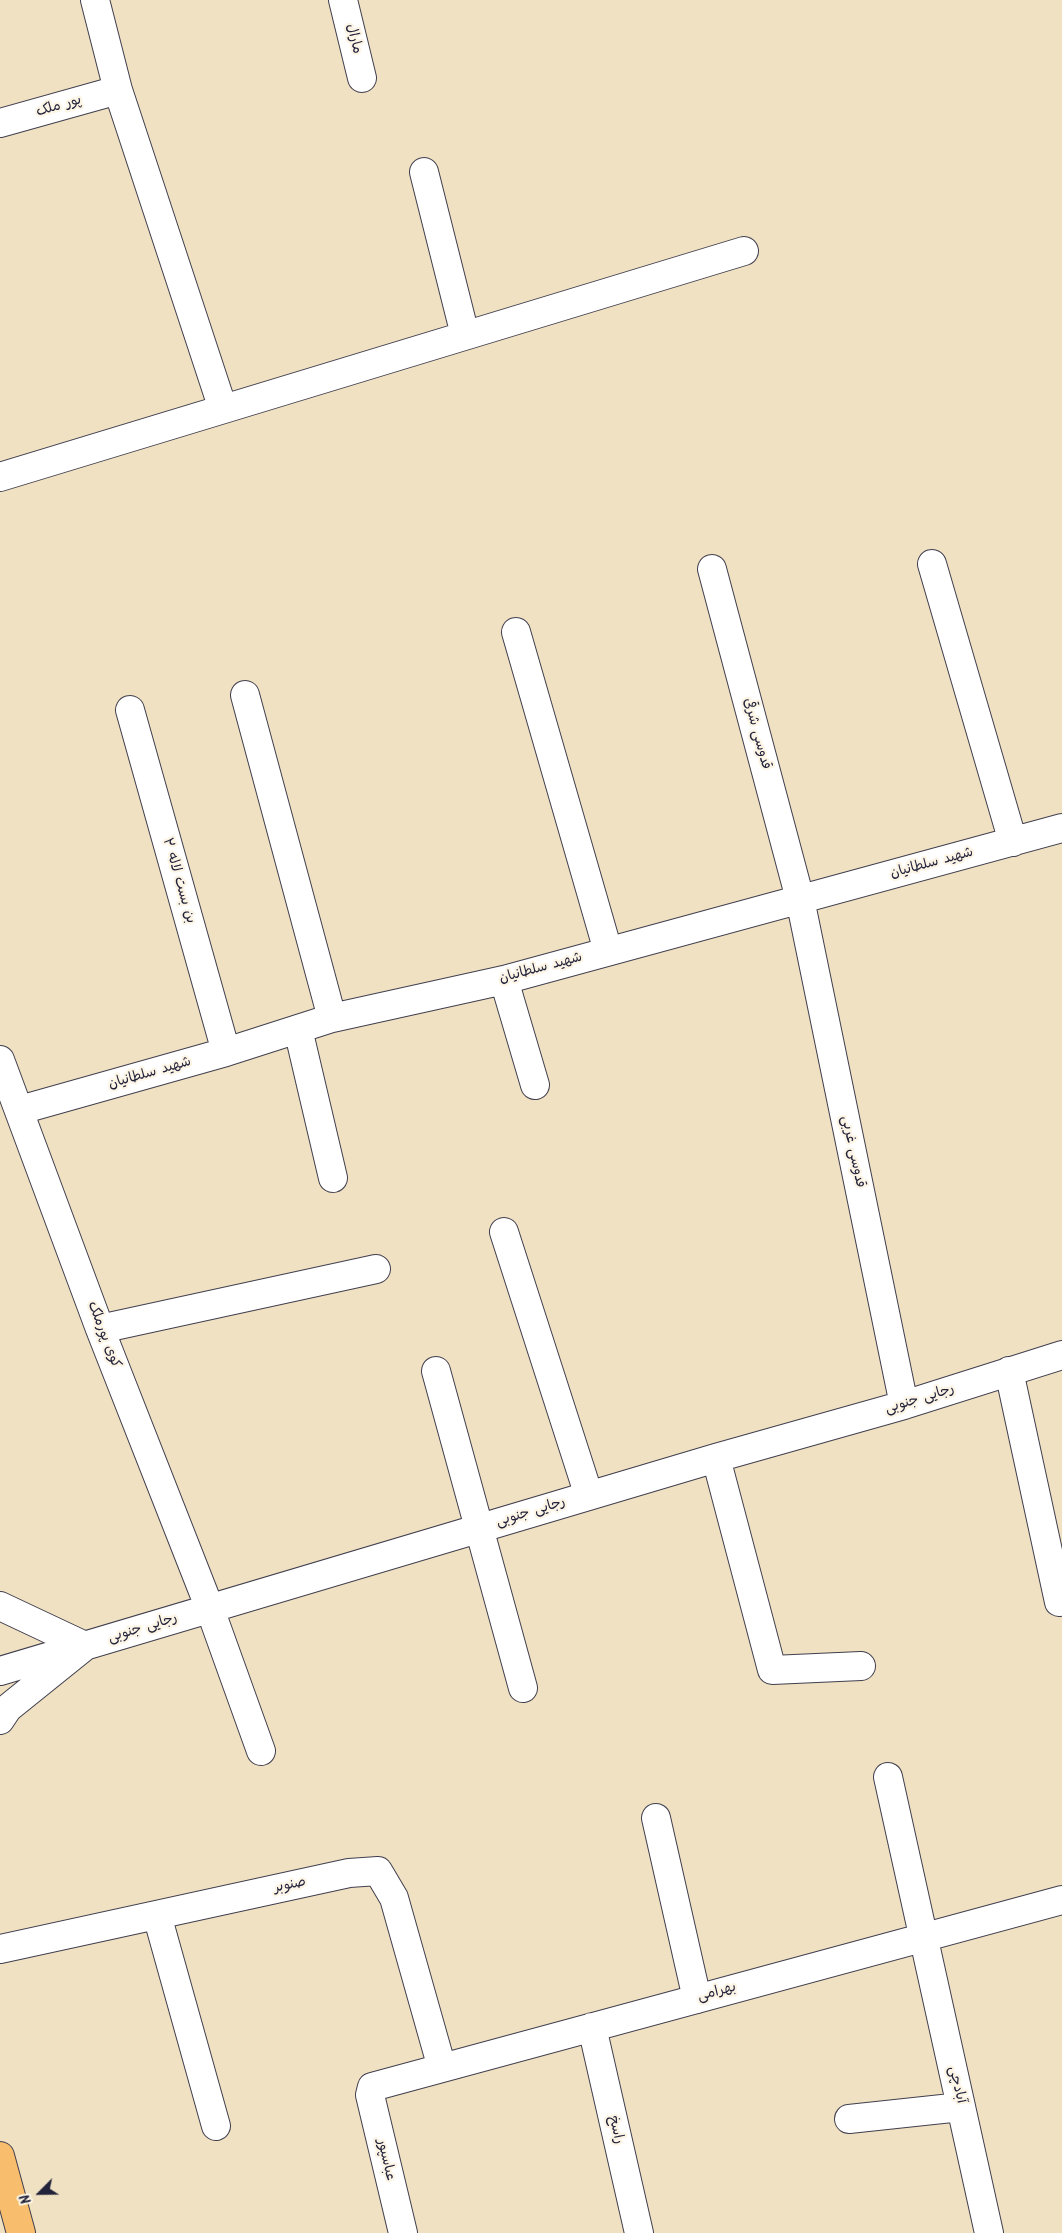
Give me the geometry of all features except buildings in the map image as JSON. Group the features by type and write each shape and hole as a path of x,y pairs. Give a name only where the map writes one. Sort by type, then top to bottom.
{"main road":[{"path":"0,2156 21,2233"}],"street":[{"path":"95,0 118,90 223,409"},
{"name":"مارال","path":"343,0 362,78"},
{"name":"پور ملک","path":"0,124 118,90"},
{"path":"424,172 465,335"},
{"path":"0,477 744,251"},
{"path":"932,564 1013,842"},
{"name":"قدوسی شرقی","path":"712,569 800,899"},
{"path":"516,632 608,951"},
{"path":"245,695 332,1018"},
{"name":"بن بست لاله ۲","path":"130,710 226,1052"},
{"name":"شهید سلطانیان","path":"20,1110 226,1052 332,1018 504,980 1062,828"},
{"name":"قدوسی غربی","path":"800,899 904,1406"},
{"path":"504,980 535,1085"},
{"path":"298,1029 333,1178"},
{"name":"کوی پورملک","path":"0,1060 100,1329 210,1609 261,1752"},
{"path":"504,1232 589,1496"},
{"path":"100,1329 376,1270"},
{"name":"رجایی جنوبی","path":"0,1671 716,1458 904,1406 1062,1355"},
{"path":"436,1371 523,1688"},
{"path":"1009,1371 1059,1602"},
{"path":"716,1458 772,1670 861,1666"},
{"path":"0,1606 85,1646 8,1708 0,1720"},
{"name":"آبادچی","path":"888,1777 922,1938 989,2233"},
{"path":"656,1818 697,1999"},
{"name":"صنوبر","path":"0,1949 349,1873 378,1871 394,1898 442,2068"},
{"name":"بهرامی","path":"372,2087 1062,1900"},
{"path":"158,1915 216,2126"},
{"name":"راسخ","path":"592,2027 639,2233"},
{"name":"عباسپور","path":"372,2087 370,2095 403,2233"},
{"path":"849,2119 961,2107"}]}
